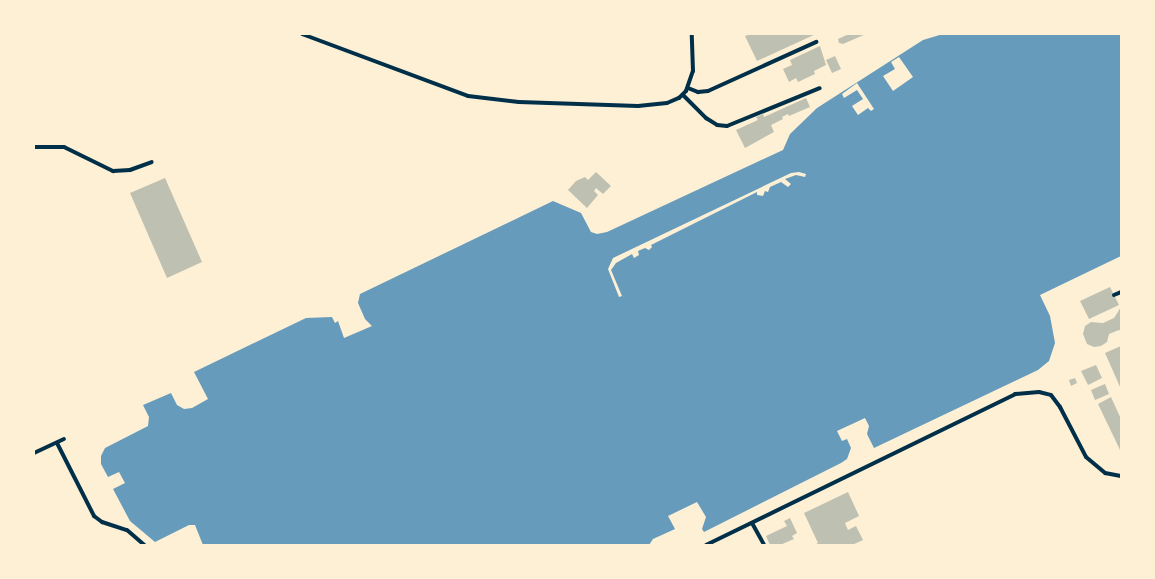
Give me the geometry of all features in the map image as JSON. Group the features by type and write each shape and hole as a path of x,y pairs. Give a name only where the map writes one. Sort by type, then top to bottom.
{"lane":[{"path":"302,34 445,89 481,98 638,106 667,103 683,95 688,88 693,71 692,34"},
{"path":"688,88 698,92 708,91 816,42"},
{"path":"683,95 706,118 717,125 726,126 820,88"},
{"path":"34,147 64,147 113,171 130,170 152,162"},
{"path":"1114,295 1121,292"},
{"path":"706,545 1015,394 1032,392 1051,395 1060,407 1080,448 1094,466 1104,473 1121,476"},
{"path":"34,453 64,440"},
{"path":"57,443 94,516 102,522 127,530 144,545"},
{"path":"752,523 764,545"}],"water":[{"path":"943,34 1121,34 1121,256 1040,295 1050,316 1055,343 1049,361 1038,370 874,448 867,434 869,426 865,418 837,431 842,441 847,439 851,448 847,459 841,463 704,532 702,529 706,517 697,502 668,516 675,529 653,539 649,545 203,545 195,525 189,525 155,542 130,521 113,489 125,483 119,472 108,477 101,464 101,456 105,448 148,426 149,417 143,405 171,393 177,405 184,409 192,408 208,399 194,372 306,318 332,317 335,323 338,321 344,338 372,326 365,319 358,303 360,294 553,201 581,213 591,232 597,234 607,232 783,150 790,134 817,108 923,40"}],"pier":[{"path":"899,57 913,77 893,91 883,76 895,69 891,62"},
{"path":"857,83 874,109 871,111 868,108 858,115 852,106 863,99 857,90 844,98 842,94"},
{"path":"799,172 806,174 805,177 796,175 785,179 791,184 788,187 781,182 770,187 763,196 757,195 757,192 651,245 652,247 649,250 645,248 638,251 639,255 634,258 632,254 616,263 611,270 622,296 619,297 608,269 613,258 791,173"}],"building":[{"path":"751,34 816,34 757,61 745,36"},
{"path":"849,34 866,34 843,44 839,43 838,39"},
{"path":"820,46 826,65 814,71 815,74 798,82 796,78 789,82 783,69 792,65 790,60"},
{"path":"835,56 841,69 832,73 826,60"},
{"path":"806,98 810,107 782,117 783,119 771,125 774,132 745,148 736,130 758,120 756,117 763,114 764,117"},
{"path":"596,172 611,186 603,194 596,188 594,191 598,195 587,208 568,190 576,181 585,177 588,180"},
{"path":"165,178 202,262 167,278 130,193"},
{"path":"1110,287 1119,305 1089,319 1080,301"},
{"path":"1121,307 1121,331 1109,334 1107,342 1101,346 1094,347 1087,344 1083,334 1085,326 1091,322 1103,323 1114,318"},
{"path":"1121,346 1121,389 1105,353"},
{"path":"1096,365 1102,378 1088,385 1081,371"},
{"path":"1075,378 1077,383 1071,386 1069,380"},
{"path":"1105,384 1109,394 1095,400 1091,390"},
{"path":"1111,397 1121,419 1121,452 1098,404"},
{"path":"848,492 859,516 845,523 848,530 856,526 863,540 852,545 814,545 818,543 804,513"},
{"path":"790,518 797,533 792,536 794,539 780,545 770,545 766,536 787,526 784,521"}]}
